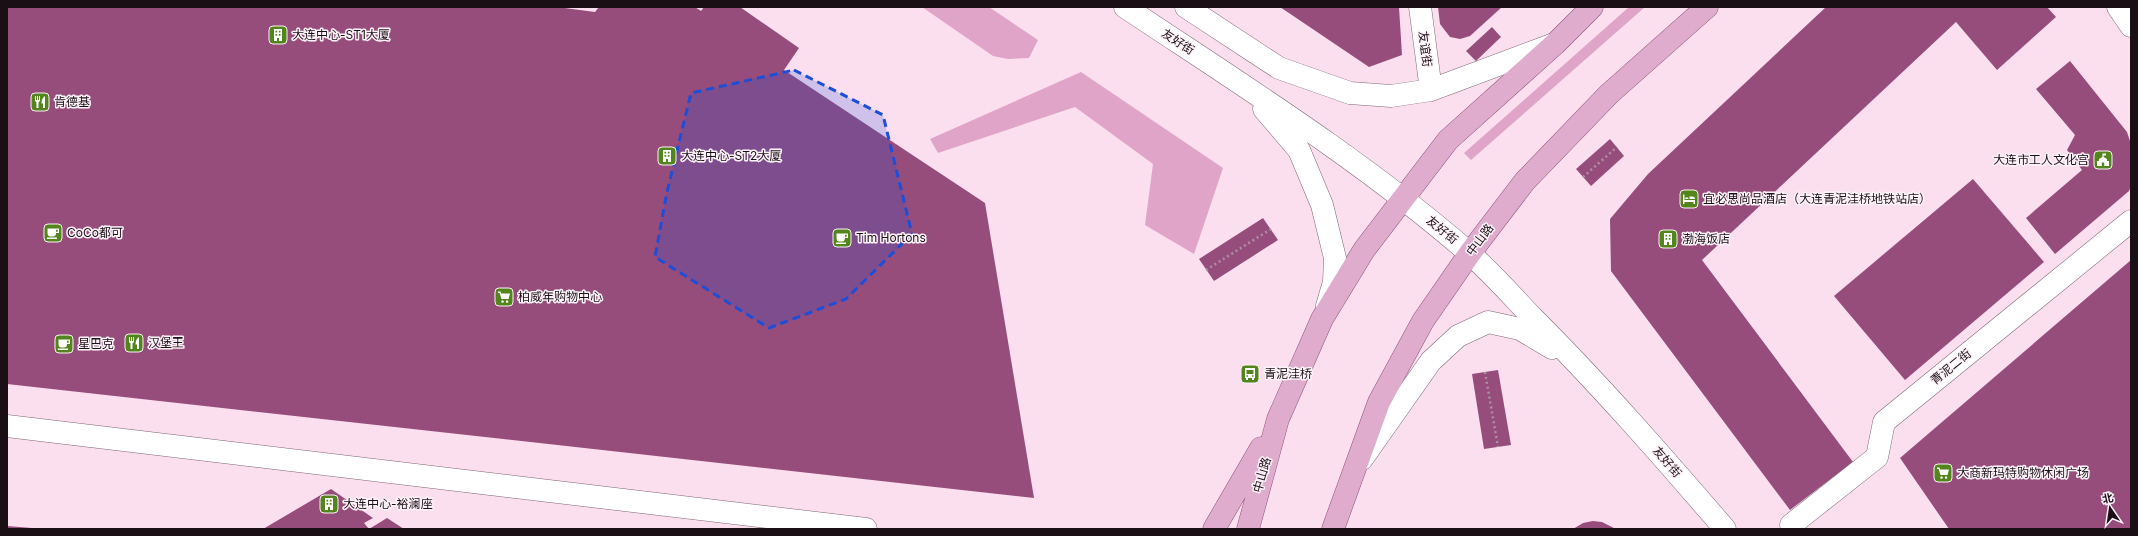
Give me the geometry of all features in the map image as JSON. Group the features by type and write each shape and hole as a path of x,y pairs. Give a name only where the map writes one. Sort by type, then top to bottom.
{"main road":[{"name":"中山路","path":"1248,529 1278,419 1322,319 1364,250 1402,198 1448,140 1555,44 1592,7"},
{"name":"中山路","path":"1333,529 1352,473 1379,402 1423,321 1470,253 1525,181 1609,94 1707,7"},
{"path":"1214,529 1278,419"}],"street":[{"name":"友好街","path":"1125,7 1244,85 1402,198 1470,253 1577,362 1663,457 1725,529"},
{"path":"1186,7 1279,68 1350,93 1391,96 1431,90 1555,44"},
{"name":"友谊街","path":"1420,7 1431,90"},
{"path":"2118,7 2131,26"},
{"path":"1244,85 1299,150 1322,205 1335,258 1334,282 1322,319"},
{"name":"青泥二街","path":"1791,525 1877,457 1884,422 2131,221"},
{"path":"1352,473 1431,361 1458,336 1488,322 1520,329 1577,362"},
{"path":"7,426 866,529"}],"path":[{"path":"1583,177 1617,147"},
{"path":"1206,270 1270,228"},
{"path":"1485,372 1498,447"}],"highlighted area":[{"path":"794,70 883,115 912,234 846,299 769,328 655,257 667,192 691,93"}],"shaded area":[{"path":"922,7 989,7 1038,40 1029,58 1008,59 993,56"},
{"path":"1629,7 1645,7 1471,160 1464,153"},
{"path":"1081,72 1223,168 1194,254 1145,225 1153,164 1075,107 938,153 930,139"}],"building":[{"name":"柏威年购物中心","path":"7,7 557,7 595,12 599,7 695,7 701,11 704,7 740,7 799,48 784,70 985,203 1034,498 7,384"},
{"path":"1280,7 1399,7 1402,55 1369,67"},
{"path":"1438,7 1502,7 1470,36 1460,39 1450,37 1440,24"},
{"name":"渤海饭店","path":"1826,7 2047,7 2056,17 1997,70 1956,22 1702,260 1853,462 1790,510 1611,271 1610,219 1648,174"},
{"path":"1492,27 1501,37 1476,61 1466,51"},
{"name":"大连市工人文化宫","path":"2070,61 2127,132 2131,144 2131,186 2129,191 2055,254 2026,218 2082,170 2067,150 2075,135 2036,89"},
{"path":"1610,139 1624,156 1591,186 1576,169"},
{"path":"1973,179 2044,262 1905,380 1834,296"},
{"path":"1263,218 1278,240 1214,281 1199,259"},
{"path":"2131,260 2131,529 1949,529 1900,458"},
{"path":"1498,370 1511,445 1484,449 1472,374"},
{"name":"大连中心-裕澜座","path":"331,489 373,518 364,523 369,529 263,529"},
{"path":"387,518 404,529 369,529"},
{"path":"1593,521 1602,522 1616,529 1573,529 1583,523"},
{"path":"7,526 32,528 32,529 7,529"}],"place":[{"name":"大连中心-ST1大厦","path":"278,35"},
{"name":"肯德基","path":"40,102"},
{"name":"大连中心-ST2大厦","path":"667,156"},
{"name":"大连市工人文化宫","path":"2103,160"},
{"name":"宜必思尚品酒店（大连青泥洼桥地铁站店）","path":"1689,199"},
{"name":"CoCo都可","path":"53,233"},
{"name":"Tim Hortons","path":"842,238"},
{"name":"渤海饭店","path":"1668,239"},
{"name":"柏威年购物中心","path":"504,297"},
{"name":"汉堡王","path":"134,343"},
{"name":"星巴克","path":"64,344"},
{"name":"青泥洼桥","path":"1250,374"},
{"name":"大商新玛特购物休闲广场","path":"1943,473"},
{"name":"大连中心-裕澜座","path":"329,504"}]}
